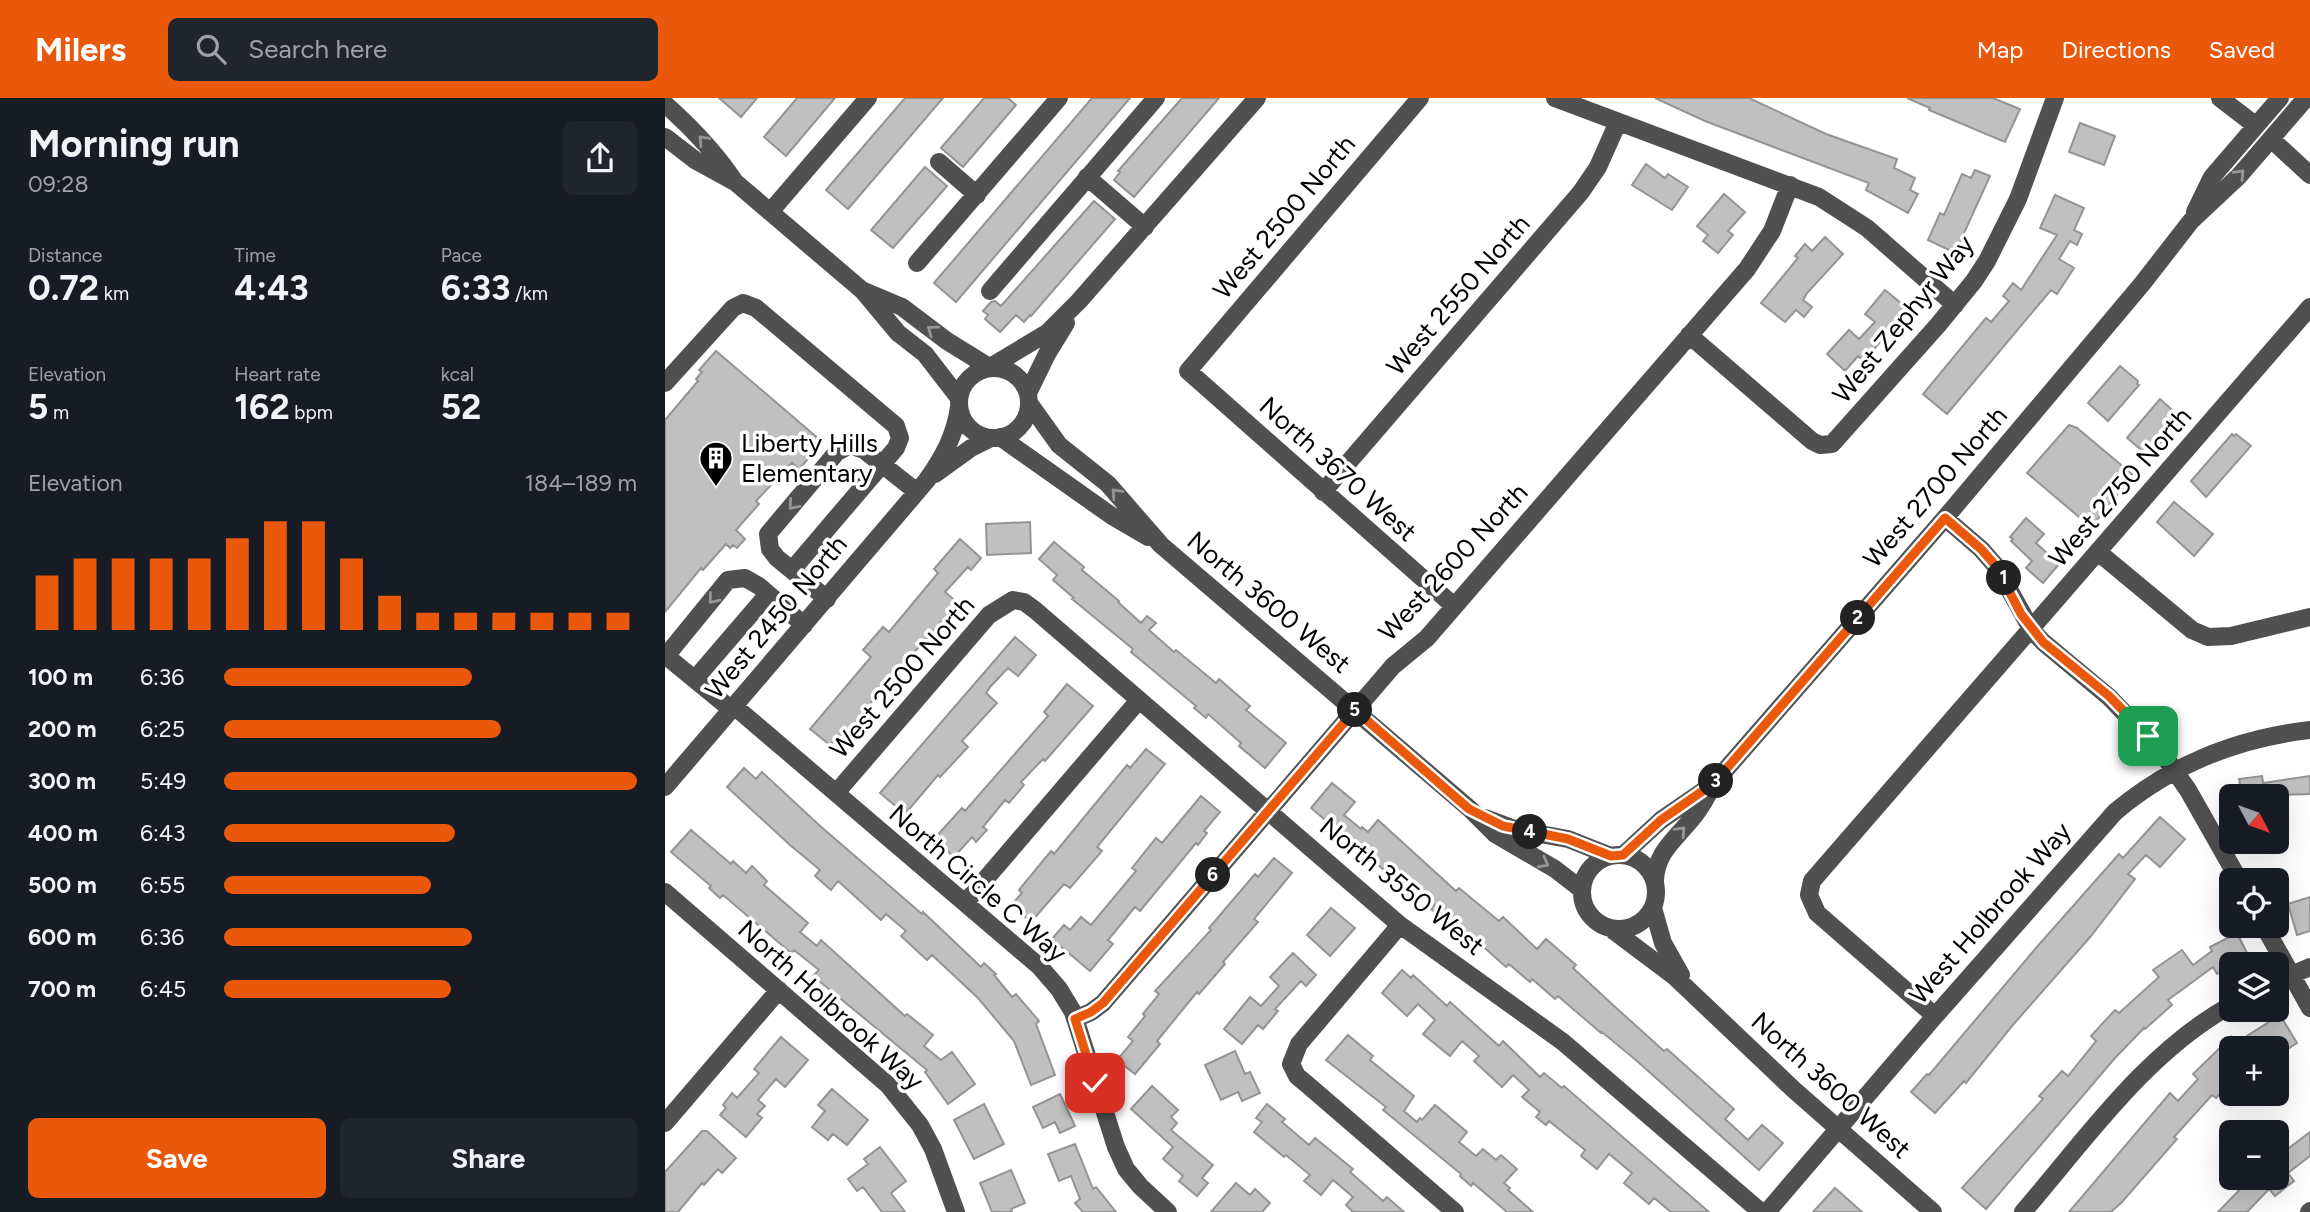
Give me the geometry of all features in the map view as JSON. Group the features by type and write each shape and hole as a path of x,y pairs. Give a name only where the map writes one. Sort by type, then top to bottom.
{"street":[{"path":"770,212 868,98"},
{"path":"917,263 1059,98"},
{"path":"990,291 1156,98"},
{"path":"959,403 967,380 974,374 991,367 1047,332 1079,301 1257,98"},
{"name":"West 2500 North","path":"1188,371 1420,98"},
{"path":"1555,98 1819,197 1853,217 1955,305"},
{"name":"West Zephyr Way","path":"1689,335 1806,436 1826,446 1839,439 1974,281 2004,231 2055,98"},
{"path":"2220,98 2255,125"},
{"name":"West 2700 North","path":"2191,221 2212,177 2280,98"},
{"name":"West 2700 North","path":"1655,881 1655,871 1662,853 1695,815 1714,783 1945,518 2142,284 2191,221 2239,176 2306,98"},
{"path":"665,103 699,135 735,182"},
{"name":"West 2550 North","path":"1324,492 1581,192 1601,161 1618,122"},
{"path":"665,137 695,160 735,182 863,291 898,333 925,354 959,403 961,417 973,431 996,438 1010,434 1023,421 1028,398 1047,354 1079,301"},
{"path":"2271,139 2310,175"},
{"path":"939,162 977,194"},
{"path":"1087,177 1145,227"},
{"name":"West 2600 North","path":"1075,1019 1103,1003 1393,666 1427,638 1689,335 1756,256 1776,224 1790,185"},
{"path":"863,291 902,307 947,341 991,367 1018,377 1028,398"},
{"path":"665,383 733,308 743,303 756,308 896,426 900,438 896,448 792,570"},
{"name":"West 2750 North","path":"1934,1016 1817,913 1809,895 1812,881 2310,307"},
{"name":"North 3670 West","path":"1188,371 1454,606"},
{"name":"North 3600 West","path":"1028,398 1059,445 1108,484 1161,545 1355,710 1495,834 1555,869 1583,890"},
{"name":"West 2450 North","path":"667,782 922,486 949,445 957,425 959,403"},
{"name":"West 2450 North","path":"922,486 971,448 996,438"},
{"name":"North 3600 West","path":"996,438 1112,516 1161,545"},
{"path":"827,598 770,548 768,534 837,452 850,445 864,450 882,464 922,486"},
{"path":"1945,518 1996,566 2031,629 2135,722 2160,750 2188,790 2232,868"},
{"path":"2098,552 2193,630 2208,637 2231,636 2310,617"},
{"path":"666,657 728,580 745,578 804,625"},
{"path":"695,679 768,594"},
{"name":"West 2500 North","path":"836,793 989,615 1013,600"},
{"name":"North 3550 West","path":"1013,600 1024,602 1035,610 1400,925 1563,1042 1761,1212"},
{"name":"North Circle C Way","path":"666,657 836,793 1041,967 1059,989 1075,1019 1116,1147 1126,1169 1168,1212"},
{"path":"965,903 1139,700"},
{"name":"West Holbrook Way","path":"1767,1212 2100,827 2131,799 2175,771 2212,754 2245,742 2310,730"},
{"name":"West 2700 North","path":"1617,856 1661,820 1714,783"},
{"name":"North 3600 West","path":"1469,809 1503,826 1568,839 1617,856"},
{"path":"1617,856 1641,862 1655,881 1653,908 1635,926 1610,928 1599,923 1584,903 1585,879 1600,861 1617,856"},
{"name":"North Holbrook Way","path":"665,892 888,1085 920,1125 933,1149 956,1212"},
{"name":"North 3600 West","path":"1653,908 1663,943 1672,961 1696,994"},
{"path":"1400,925 1299,1044 1291,1064 1297,1076 1455,1212"},
{"name":"North 3600 West","path":"1610,928 1653,958 1696,994 1747,1046 1837,1129 1933,1212"},
{"path":"2289,976 2310,967"},
{"path":"2289,984 2310,1008"},
{"path":"665,1123 779,990"},
{"path":"2023,1212 2168,1049 2219,1012"}],"building":[{"path":"719,98 757,98 741,117"},
{"path":"797,98 835,98 786,156 764,137"},
{"path":"905,98 943,98 848,209 826,190"},
{"path":"984,98 1008,98 1016,105 963,167 941,148"},
{"path":"1092,98 1130,98 956,302 934,283"},
{"path":"1182,98 1219,98 1134,197 1114,180 1120,172 1118,171"},
{"path":"1655,98 1749,98 1826,134 1897,159 1894,168 1915,178 1910,190 1918,194 1908,213 1866,190 1869,183 1705,121"},
{"path":"1907,98 1993,98 2020,109 2005,142"},
{"path":"2080,123 2115,136 2104,165 2069,152"},
{"path":"1646,164 1665,178 1668,174 1688,187 1672,210 1632,185"},
{"path":"925,167 947,186 893,248 871,230"},
{"path":"1975,170 1990,176 1955,253 1928,240 1940,213 1944,215 1962,174 1971,178"},
{"path":"1724,194 1745,212 1728,231 1733,235 1718,253 1703,241 1708,235 1697,226"},
{"path":"2055,195 2084,208 2074,230 2082,234 2077,245 2070,241 2059,259 2074,268 2057,294 2051,290 1947,414 1923,394 1986,318 1991,322 2009,301 2003,296 2013,283 2021,290 2057,235 2040,228"},
{"path":"1094,201 1115,219 1031,316 1024,322 1016,315 1000,332 985,319 988,315 983,311 991,302 995,301 1001,306"},
{"path":"1825,237 1843,254 1807,293 1803,300 1812,307 1804,317 1796,310 1785,322 1761,303 1798,258 1795,256 1805,244 1812,251"},
{"path":"1885,290 1908,309 1864,361 1858,356 1845,371 1827,354 1849,330 1859,339 1875,322 1865,314"},
{"name":"Liberty Hills Elementary","path":"716,351 819,439 805,456 808,459 799,469 792,463 756,501 759,504 736,530 745,539 737,548 733,545 730,548 726,544 703,570 701,568 665,612 665,420 698,381 696,379 702,372 699,370"},
{"path":"2120,366 2138,381 2139,385 2108,421 2088,403"},
{"path":"2160,399 2180,417 2162,438 2164,440 2147,455 2127,438"},
{"path":"2069,425 2077,428 2132,474 2093,525 2085,522 2027,473"},
{"path":"2232,434 2236,434 2251,446 2206,497 2191,481"},
{"path":"2174,502 2213,534 2194,556 2157,522"},
{"path":"2026,518 2044,534 2036,543 2059,564 2043,583 2026,568 2032,561 2011,541 2013,539 2010,537"},
{"path":"1030,522 1031,553 987,555 986,524"},
{"path":"960,539 981,558 971,570 968,567 945,592 958,603 886,684 844,737 840,734 830,745 810,729 871,657 863,650 883,627 889,632 938,573 934,569"},
{"path":"1054,542 1084,567 1082,570 1141,623 1147,616 1156,623 1149,630 1216,683 1219,679 1250,706 1246,710 1286,743 1265,768 1239,746 1241,743 1208,714 1206,718 1194,708 1196,706 1131,652 1133,649 1053,580 1057,575 1039,559"},
{"path":"1015,637 1036,655 1018,676 1008,668 991,686 986,693 997,703 962,741 968,747 940,777 938,775 905,814 880,793"},
{"path":"1067,684 1093,706 1045,761 1043,759 1021,782 1024,785 1009,803 1005,800 983,827 987,830 976,842 972,837 954,857 934,839 962,808 965,811 1048,716 1044,712"},
{"path":"1146,749 1165,764 1097,847 1102,851 1070,888 1064,884 1031,922 1011,905 1022,893 1019,890 1051,851 1054,854 1127,765 1130,768"},
{"path":"744,768 756,779 762,772 819,825 922,914 923,912 981,967 984,963 996,974 994,975 1012,997 1016,994 1039,1021 1036,1024 1055,1075 1031,1085 1014,1041 978,998 932,955 927,960 901,936 906,931 886,914 881,920 838,881 831,890 815,876 820,870 727,787"},
{"path":"2262,776 2263,783 2310,776 2310,794 2289,795 2289,784 2240,784 2239,779"},
{"path":"1332,783 1355,802 1344,815 1361,829 1362,827 1368,832 1378,820 1456,891 1459,888 1499,921 1503,917 1537,949 1546,939 1576,965 1573,968 1613,1005 1734,1109 1725,1119 1748,1140 1762,1125 1783,1143 1759,1170 1637,1061 1558,996 1555,999 1509,964 1506,967 1452,919 1448,923 1431,909 1434,905 1408,882 1404,887 1311,808"},
{"path":"1201,796 1220,812 1204,831 1207,833 1140,911 1135,907 1108,940 1113,944 1090,971 1052,939 1064,925 1070,930 1081,917 1091,925 1136,871 1132,868 1156,838 1162,843"},
{"path":"2160,817 2185,839 2160,867 2146,855 2128,874 2135,879 2091,936 1966,1083 1964,1081 1935,1113 1911,1092 1927,1074 1929,1075 2119,854 2123,858"},
{"path":"691,830 731,864 733,861 746,873 752,866 767,881 764,885 808,923 800,932 817,946 821,940 905,1016 907,1014 933,1035 924,1046 941,1060 952,1052 975,1084 948,1104 925,1072 927,1070 813,976 819,970 794,950 791,953 723,895 720,898 709,888 711,886 671,852"},
{"path":"1274,858 1292,873 1254,919 1258,922 1157,1041 1160,1044 1135,1074 1117,1060 1133,1041 1128,1037 1159,994 1155,991 1211,930 1209,928 1255,874 1258,877"},
{"path":"2310,897 2310,931 2297,935 2289,904"},
{"path":"1331,908 1355,928 1330,956 1307,935"},
{"path":"2227,938 2240,938 2246,952 2219,952 2219,973 2217,974 2213,967 2168,1000 2172,1005 2144,1028 2115,1058 1986,1209 1962,1188 2043,1099 2039,1096 2062,1071 2068,1076 2096,1041 2091,1036 2115,1010 2119,1013 2159,977 2153,970 2182,950 2193,965 2212,951 2210,947"},
{"path":"1293,953 1316,975 1306,986 1301,981 1275,1009 1278,1011 1263,1029 1258,1025 1242,1044 1224,1029 1250,997 1261,1006 1279,986 1270,977"},
{"path":"1402,970 1411,978 1413,975 1447,1006 1450,1002 1499,1046 1503,1041 1540,1077 1544,1073 1562,1088 1564,1086 1709,1212 1671,1212 1654,1198 1649,1204 1624,1183 1632,1173 1609,1154 1597,1169 1581,1156 1585,1150 1549,1121 1546,1125 1536,1117 1540,1112 1522,1097 1529,1090 1513,1075 1502,1087 1474,1061 1479,1056 1462,1041 1450,1056 1423,1034 1435,1020 1418,1004 1407,1016 1382,993"},
{"path":"2269,1022 2284,1022 2297,1043 2289,1048 2289,1036 2247,1036"},
{"path":"1348,1035 1373,1056 1370,1060 1414,1096 1404,1111 1417,1122 1435,1105 1467,1132 1459,1142 1476,1156 1483,1149 1496,1160 1501,1155 1517,1169 1504,1183 1510,1188 1508,1190 1533,1212 1507,1212 1473,1183 1471,1186 1461,1174 1383,1110 1386,1107 1326,1060"},
{"path":"781,1037 808,1060 785,1087 776,1079 758,1100 765,1106 757,1114 762,1118 746,1137 720,1115 726,1108 723,1105 732,1093 737,1098 759,1073 754,1069"},
{"path":"2219,1049 2219,1095 2216,1098 2212,1095 2122,1202 2111,1212 2069,1212 2170,1093 2178,1101 2198,1079 2193,1074"},
{"path":"1235,1051 1245,1074 1250,1072 1260,1093 1242,1101 1238,1092 1221,1100 1205,1065"},
{"path":"1152,1086 1178,1110 1171,1117 1177,1123 1171,1130 1213,1165 1202,1178 1208,1183 1197,1196 1179,1181 1183,1176 1163,1159 1173,1147 1131,1109"},
{"path":"832,1089 868,1120 847,1145 833,1134 828,1140 812,1127 825,1111 818,1105"},
{"path":"1060,1094 1075,1126 1060,1133 1055,1122 1043,1128 1033,1107"},
{"path":"984,1104 1004,1144 974,1159 954,1120"},
{"path":"1267,1104 1285,1119 1282,1122 1309,1145 1315,1138 1353,1169 1350,1172 1383,1201 1387,1197 1404,1212 1353,1212 1346,1205 1353,1197 1333,1180 1321,1195 1304,1181 1310,1175 1254,1132 1262,1122 1256,1118"},
{"path":"702,1131 707,1131 736,1158 722,1173 718,1169 704,1185 702,1183 678,1212 665,1212 665,1172"},
{"path":"2310,1132 2310,1156 2289,1172 2289,1148"},
{"path":"1075,1144 1093,1189 1096,1187 1116,1212 1083,1212 1075,1203 1080,1199 1071,1176 1059,1181 1048,1154"},
{"path":"880,1147 906,1181 891,1193 905,1212 882,1212 863,1187 857,1191 848,1179 868,1164 864,1159"},
{"path":"1011,1170 1025,1203 1011,1209 1012,1212 992,1212 980,1183"},
{"path":"1236,1183 1250,1195 1255,1189 1270,1203 1262,1212 1211,1212"},
{"path":"1835,1188 1862,1212 1813,1212"},
{"path":"2239,1190 2268,1190 2247,1212 2218,1212"},
{"path":"2270,1190 2283,1190 2275,1196"}],"place":[{"name":"Liberty Hills Elementary","path":"716,488"}],"route":[{"path":"1095,1083 1075,1019 1103,1003 1355,710 1480,816 1517,830 1568,839 1611,856 1623,855 1636,846 1661,820 1714,783 1945,518 1996,566 2021,614 2043,642 2109,696 2148,736"}]}
